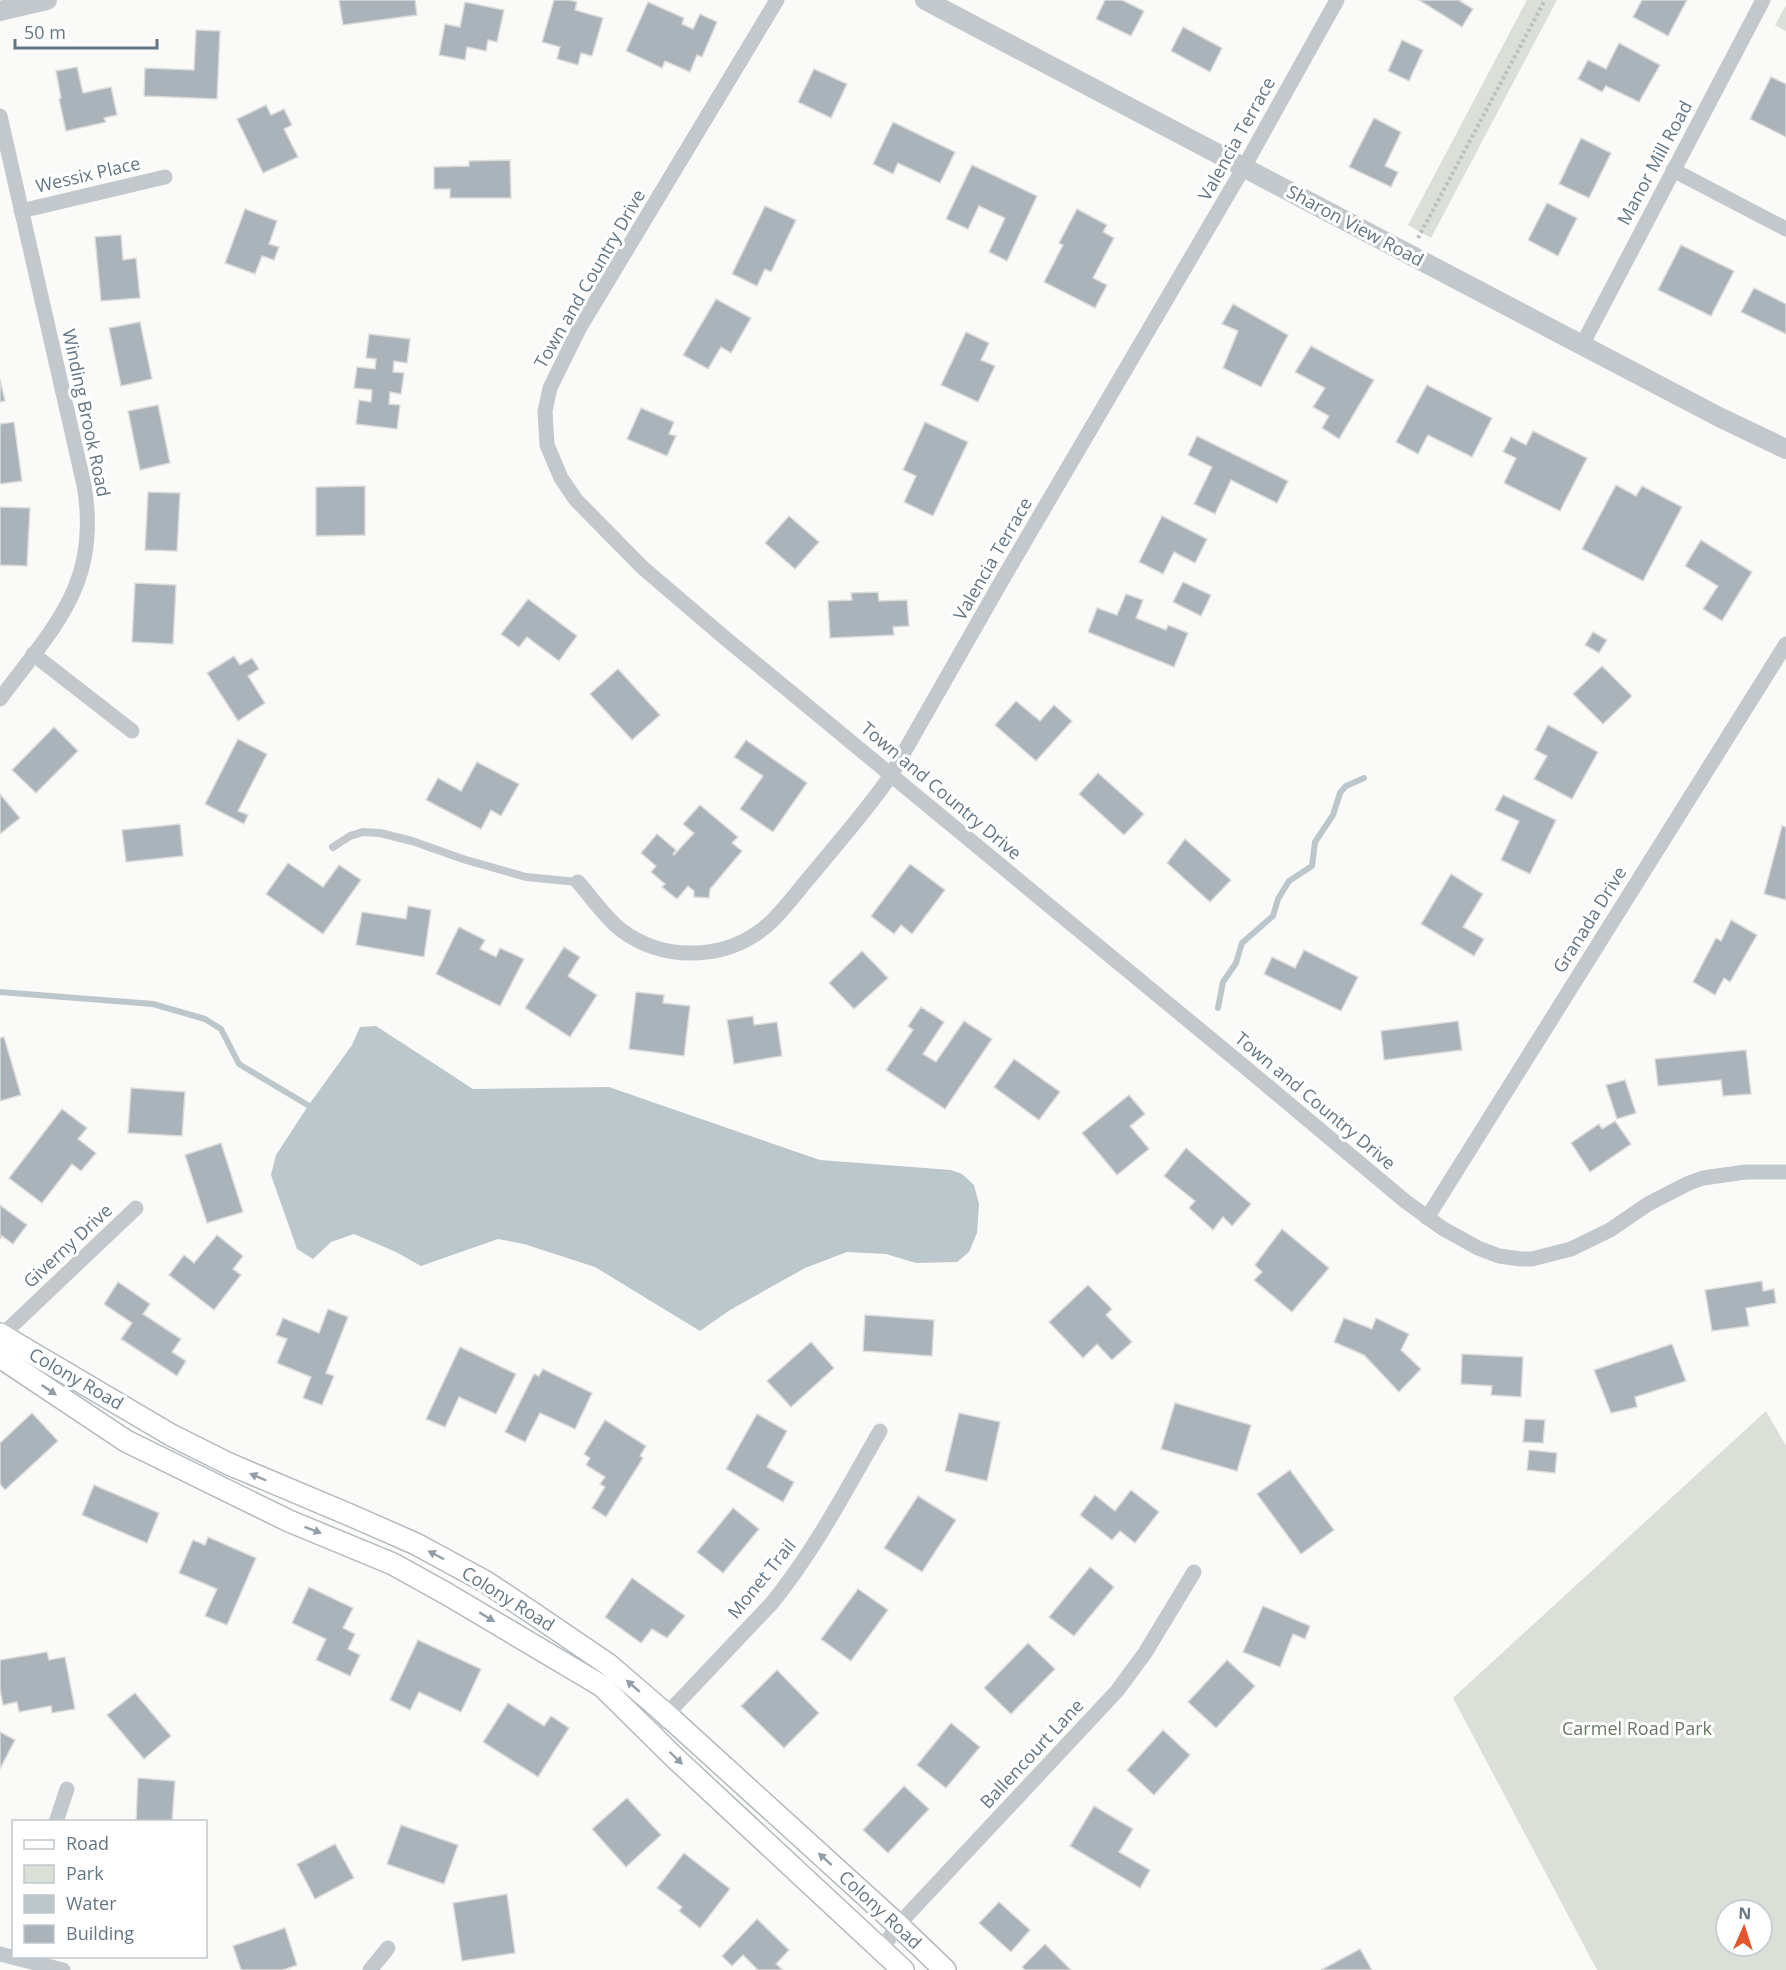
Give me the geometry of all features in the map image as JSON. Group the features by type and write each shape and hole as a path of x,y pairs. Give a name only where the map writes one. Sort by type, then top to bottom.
{"main road":[{"name":"Colony Road","path":"1,1335 171,1435 210,1455 416,1544 486,1582 609,1665 667,1715 945,1970"},
{"name":"Colony Road","path":"0,1357 126,1441 289,1521 393,1564 602,1686 675,1758 903,1970"}],"street":[{"path":"0,11 47,0"},
{"name":"Town and Country Drive","path":"777,0 566,355 550,388 545,411 545,434 555,467 576,500 643,568 724,638 1427,1218 1478,1248 1499,1256 1532,1259 1585,1244 1648,1204 1689,1183 1746,1172 1786,1172"},
{"name":"Sharon View Road","path":"925,0 1719,417 1786,449"},
{"name":"Valencia Terrace","path":"578,882 614,924 644,943 667,951 701,954 725,949 751,937 772,921 873,801 891,775 1001,582 1244,168 1337,0"},
{"name":"Manor Mill Road","path":"1581,345 1763,0"},
{"name":"Winding Brook Road","path":"0,116 84,485 88,531 85,561 78,584 64,612 0,699"},
{"path":"1673,170 1786,229"},
{"name":"Wessix Place","path":"21,211 165,177"},
{"name":"Granada Drive","path":"1427,1218 1786,644"},
{"path":"33,654 132,731"},
{"name":"Giverny Drive","path":"1,1335 136,1208"},
{"name":"Monet Trail","path":"650,1732 788,1584 823,1530 880,1431"},
{"name":"Ballencourt Lane","path":"882,1949 898,1925 1117,1691 1145,1653 1194,1572"},
{"path":"56,1820 67,1790"},
{"path":"370,1970 388,1948"},
{"path":"26,1958 63,1970"}],"lane":[{"path":"333,847 350,836 363,832 380,833 526,877 578,882"}],"path":[{"path":"1409,254 1545,0"}],"green space":[{"path":"1527,0 1557,0 1431,238 1408,225"},
{"path":"1786,5 1786,31 1775,25"},
{"name":"Carmel Road Park","path":"1766,1411 1786,1446 1786,1970 1597,1970 1453,1698"}],"water":[{"path":"376,1026 473,1089 609,1087 820,1160 951,1170 962,1174 974,1185 979,1204 977,1233 969,1252 957,1262 916,1263 886,1254 847,1252 805,1268 730,1310 700,1331 595,1267 524,1244 498,1239 421,1266 396,1252 354,1234 331,1242 313,1259 297,1249 271,1175 276,1155 352,1045 360,1027"}],"building":[{"path":"339,0 415,0 417,15 343,25"},
{"path":"554,0 577,2 575,10 603,18 592,56 581,53 578,65 557,59 560,47 542,42"},
{"path":"1105,0 1122,0 1144,11 1131,36 1096,19"},
{"path":"1419,0 1461,0 1473,9 1462,27"},
{"path":"1642,0 1687,0 1668,36 1633,17"},
{"path":"465,2 504,10 497,42 488,40 486,51 467,47 465,60 439,55 445,24 460,27"},
{"path":"648,2 684,18 682,24 693,29 700,14 717,22 702,57 697,55 690,72 665,61 662,68 626,51"},
{"path":"1183,27 1222,48 1210,72 1171,51"},
{"path":"196,30 220,31 217,99 144,96 145,68 194,70"},
{"path":"1402,40 1423,50 1409,81 1388,71"},
{"path":"1619,43 1660,65 1639,102 1606,86 1602,92 1578,79 1588,60 1606,69"},
{"path":"77,67 83,93 111,87 117,115 104,118 106,122 66,131 56,71"},
{"path":"814,69 847,84 831,118 798,102"},
{"path":"1771,77 1786,84 1786,137 1750,119"},
{"path":"266,105 271,115 284,109 292,125 284,129 298,157 263,173 237,119"},
{"path":"1374,118 1401,132 1385,166 1398,172 1391,187 1349,167"},
{"path":"893,122 955,152 940,183 898,163 893,174 873,164"},
{"path":"1581,138 1611,153 1589,198 1559,184"},
{"path":"510,160 511,198 450,198 450,189 434,189 434,167 469,166 469,161"},
{"path":"972,165 1037,196 1007,261 989,252 1005,218 979,206 968,229 946,219"},
{"path":"1547,203 1577,218 1558,256 1528,240"},
{"path":"765,206 796,220 771,272 765,269 757,286 732,274"},
{"path":"245,209 277,221 269,244 279,247 274,260 262,256 255,274 225,263"},
{"path":"1077,209 1107,225 1103,232 1114,238 1093,278 1107,285 1095,308 1044,282 1063,245 1059,243"},
{"path":"121,235 123,260 136,258 140,298 101,301 95,237"},
{"path":"1681,245 1734,271 1711,316 1658,290"},
{"path":"1754,288 1786,304 1786,334 1741,312"},
{"path":"716,299 751,318 731,353 721,347 708,369 683,355"},
{"path":"1233,304 1288,335 1261,387 1223,368 1238,331 1222,324"},
{"path":"140,322 152,379 121,386 109,328"},
{"path":"966,332 989,343 981,360 995,366 978,402 941,385"},
{"path":"369,334 410,339 407,363 394,361 393,372 404,373 401,394 390,392 389,404 400,405 397,429 356,424 359,400 371,402 372,390 354,388 357,367 375,369 376,359 366,358"},
{"path":"1311,346 1374,380 1339,439 1322,428 1329,416 1313,407 1325,388 1295,372"},
{"path":"0,379 5,401 0,402"},
{"path":"1427,385 1492,418 1472,457 1428,435 1418,454 1396,442"},
{"path":"158,405 170,463 140,470 128,411"},
{"path":"641,408 674,422 669,434 676,436 667,456 627,439"},
{"path":"14,422 22,481 0,484 0,424"},
{"path":"925,422 968,442 933,516 904,502 916,476 903,470"},
{"path":"1533,431 1587,458 1560,511 1504,483 1516,458 1503,452 1511,437 1526,445"},
{"path":"1197,436 1288,481 1277,503 1231,480 1215,514 1194,504 1212,467 1188,455"},
{"path":"1616,485 1636,496 1642,486 1682,507 1643,581 1582,549"},
{"path":"365,486 365,535 316,536 316,487"},
{"path":"148,492 180,493 177,551 145,550"},
{"path":"0,507 30,508 27,566 0,565"},
{"path":"789,516 819,542 795,569 765,543"},
{"path":"1162,516 1207,539 1195,563 1174,552 1163,574 1139,562"},
{"path":"1701,540 1752,572 1722,621 1703,609 1718,586 1685,566"},
{"path":"1183,582 1211,595 1201,616 1173,602"},
{"path":"135,583 176,585 173,644 132,642"},
{"path":"878,592 879,601 907,600 909,626 893,627 894,635 830,638 828,601 852,600 851,593"},
{"path":"1126,594 1143,600 1136,618 1166,630 1168,625 1188,633 1174,667 1088,632 1097,608 1117,615"},
{"path":"528,599 577,636 559,661 527,637 519,647 501,634"},
{"path":"1593,632 1607,640 1599,653 1585,645"},
{"path":"234,656 240,665 252,658 259,669 248,676 265,703 238,721 207,673"},
{"path":"1602,666 1632,696 1603,724 1573,694"},
{"path":"618,669 660,715 632,740 590,694"},
{"path":"1016,701 1040,721 1054,705 1072,721 1036,761 995,725"},
{"path":"1548,725 1598,752 1572,799 1534,779 1547,756 1535,750"},
{"path":"54,727 78,751 36,793 12,770"},
{"path":"238,739 267,754 238,811 248,815 244,824 205,804"},
{"path":"746,740 807,783 773,832 740,809 763,776 734,757"},
{"path":"477,762 519,784 501,816 491,810 481,829 426,800 438,778 461,791"},
{"path":"1098,773 1144,814 1124,835 1079,794"},
{"path":"0,794 20,818 0,834"},
{"path":"1503,795 1556,820 1530,874 1501,860 1519,821 1495,810"},
{"path":"700,805 738,837 732,843 742,851 710,889 709,898 694,897 694,891 688,886 677,899 662,887 665,884 651,872 656,866 641,853 657,834 676,850 674,855 694,833 683,824"},
{"path":"180,824 183,856 126,862 122,830"},
{"path":"1782,826 1786,827 1786,900 1764,894"},
{"path":"1185,839 1231,880 1210,902 1167,863"},
{"path":"288,863 323,887 339,865 361,880 323,934 266,894"},
{"path":"910,864 945,890 912,934 901,925 894,934 871,916"},
{"path":"1451,874 1483,894 1463,927 1484,939 1474,956 1421,924"},
{"path":"408,906 431,910 424,957 356,945 362,912 406,919"},
{"path":"1731,920 1757,935 1730,982 1724,978 1715,995 1693,982 1716,938 1721,941"},
{"path":"459,927 485,940 480,949 496,957 500,948 524,959 500,1006 436,974"},
{"path":"564,947 580,957 568,976 597,995 570,1037 525,1008"},
{"path":"1304,950 1358,977 1341,1011 1264,974 1272,957 1295,968"},
{"path":"862,951 888,978 854,1009 829,983"},
{"path":"636,992 664,995 663,1003 690,1006 684,1056 629,1049"},
{"path":"921,1007 944,1022 923,1054 936,1062 964,1021 992,1039 945,1109 886,1070 913,1030 908,1026"},
{"path":"753,1016 754,1025 777,1022 782,1056 734,1064 727,1020"},
{"path":"1458,1021 1462,1050 1384,1060 1381,1031"},
{"path":"4,1037 21,1095 0,1101 0,1038"},
{"path":"1746,1050 1751,1094 1723,1096 1721,1080 1658,1086 1655,1059"},
{"path":"1014,1059 1060,1092 1039,1120 994,1087"},
{"path":"1625,1080 1636,1113 1617,1119 1606,1085"},
{"path":"131,1088 185,1092 182,1136 128,1133"},
{"path":"1129,1095 1145,1114 1130,1126 1149,1149 1117,1175 1082,1133"},
{"path":"62,1109 87,1128 78,1139 96,1153 81,1171 72,1164 42,1203 9,1178"},
{"path":"1615,1121 1631,1144 1590,1172 1571,1143 1599,1124 1602,1129"},
{"path":"221,1143 243,1212 207,1223 185,1155"},
{"path":"1186,1148 1251,1204 1232,1226 1223,1217 1213,1230 1189,1208 1195,1201 1164,1176"},
{"path":"0,1205 27,1225 13,1244 2,1236 0,1239"},
{"path":"1282,1229 1329,1268 1292,1312 1254,1280 1262,1272 1255,1265"},
{"path":"217,1235 243,1256 233,1269 241,1275 214,1310 169,1275 184,1255 194,1263"},
{"path":"1762,1281 1763,1291 1774,1289 1776,1303 1746,1308 1749,1326 1712,1331 1705,1290"},
{"path":"118,1282 150,1304 143,1314 181,1339 172,1352 186,1361 177,1376 121,1339 132,1323 104,1304"},
{"path":"1088,1285 1112,1309 1106,1315 1132,1342 1112,1360 1097,1344 1083,1358 1049,1322"},
{"path":"328,1309 348,1317 326,1373 334,1376 322,1405 303,1398 311,1377 277,1363 287,1339 276,1335 283,1318 319,1333"},
{"path":"865,1315 934,1320 932,1356 863,1351"},
{"path":"1344,1318 1372,1329 1376,1318 1409,1334 1401,1350 1421,1369 1399,1392 1364,1355 1334,1342"},
{"path":"811,1342 834,1368 791,1407 767,1381"},
{"path":"1672,1344 1686,1381 1635,1397 1637,1407 1611,1413 1594,1370"},
{"path":"460,1347 516,1374 496,1414 459,1397 445,1427 426,1419"},
{"path":"1462,1354 1523,1357 1521,1397 1491,1395 1492,1386 1461,1384"},
{"path":"543,1369 592,1393 575,1429 540,1413 525,1442 505,1432 534,1374 539,1376"},
{"path":"1175,1403 1251,1425 1237,1471 1161,1449"},
{"path":"32,1413 58,1441 5,1490 0,1484 0,1443"},
{"path":"959,1413 1000,1422 987,1481 945,1471"},
{"path":"757,1414 787,1431 767,1467 794,1482 783,1502 726,1469"},
{"path":"1525,1419 1545,1420 1543,1443 1523,1442"},
{"path":"605,1420 646,1446 640,1456 643,1458 606,1517 592,1508 605,1487 600,1484 605,1477 586,1465 590,1458 584,1454"},
{"path":"1529,1450 1557,1453 1555,1473 1527,1470"},
{"path":"1290,1470 1334,1530 1301,1554 1257,1494"},
{"path":"94,1485 159,1513 147,1543 82,1515"},
{"path":"1131,1490 1159,1512 1135,1543 1120,1531 1112,1540 1080,1515 1095,1495 1115,1511"},
{"path":"918,1496 956,1520 922,1572 884,1548"},
{"path":"733,1508 759,1529 723,1573 697,1552"},
{"path":"208,1537 256,1558 227,1625 205,1616 217,1589 179,1573 193,1540 205,1545"},
{"path":"1090,1567 1114,1587 1074,1636 1049,1617"},
{"path":"632,1578 685,1616 667,1638 652,1629 641,1643 605,1617"},
{"path":"309,1587 353,1608 343,1628 355,1634 348,1649 360,1655 350,1676 316,1660 326,1639 292,1623"},
{"path":"858,1589 888,1610 851,1661 821,1639"},
{"path":"1263,1606 1310,1626 1305,1639 1293,1634 1280,1667 1243,1652"},
{"path":"418,1640 481,1669 461,1712 419,1692 410,1710 390,1700"},
{"path":"1028,1643 1055,1669 1011,1714 984,1688"},
{"path":"47,1652 49,1660 65,1657 75,1709 52,1713 51,1706 19,1712 17,1702 3,1705 0,1689 0,1660"},
{"path":"1227,1660 1255,1686 1216,1728 1188,1702"},
{"path":"777,1670 819,1713 784,1748 741,1706"},
{"path":"135,1693 171,1736 144,1759 107,1715"},
{"path":"508,1703 544,1726 551,1716 569,1728 538,1777 483,1742"},
{"path":"951,1723 980,1747 946,1788 917,1765"},
{"path":"1163,1730 1190,1755 1154,1795 1127,1770"},
{"path":"0,1732 15,1740 0,1769"},
{"path":"138,1778 175,1781 172,1820 136,1820"},
{"path":"904,1786 929,1809 888,1853 863,1830"},
{"path":"627,1798 661,1835 626,1867 592,1829"},
{"path":"1094,1806 1133,1829 1119,1852 1150,1870 1140,1888 1070,1846"},
{"path":"401,1825 458,1845 444,1884 387,1864"},
{"path":"335,1844 354,1878 315,1899 297,1864"},
{"path":"684,1853 730,1889 700,1928 679,1911 682,1907 657,1888"},
{"path":"507,1894 515,1953 462,1961 453,1903"},
{"path":"999,1902 1030,1930 1011,1952 979,1923"},
{"path":"757,1919 789,1950 776,1964 783,1970 756,1970 743,1955 732,1966 722,1956"},
{"path":"285,1928 297,1965 283,1970 241,1970 233,1946"},
{"path":"1045,1944 1071,1970 1025,1970 1022,1967"},
{"path":"1360,1949 1372,1970 1321,1970"}],"waterway":[{"path":"1218,1008 1223,982 1236,963 1242,943 1273,916 1278,899 1289,881 1312,866 1315,842 1333,815 1340,793 1346,786 1364,778"},
{"path":"0,992 153,1004 205,1019 221,1029 239,1064 316,1110"}]}
